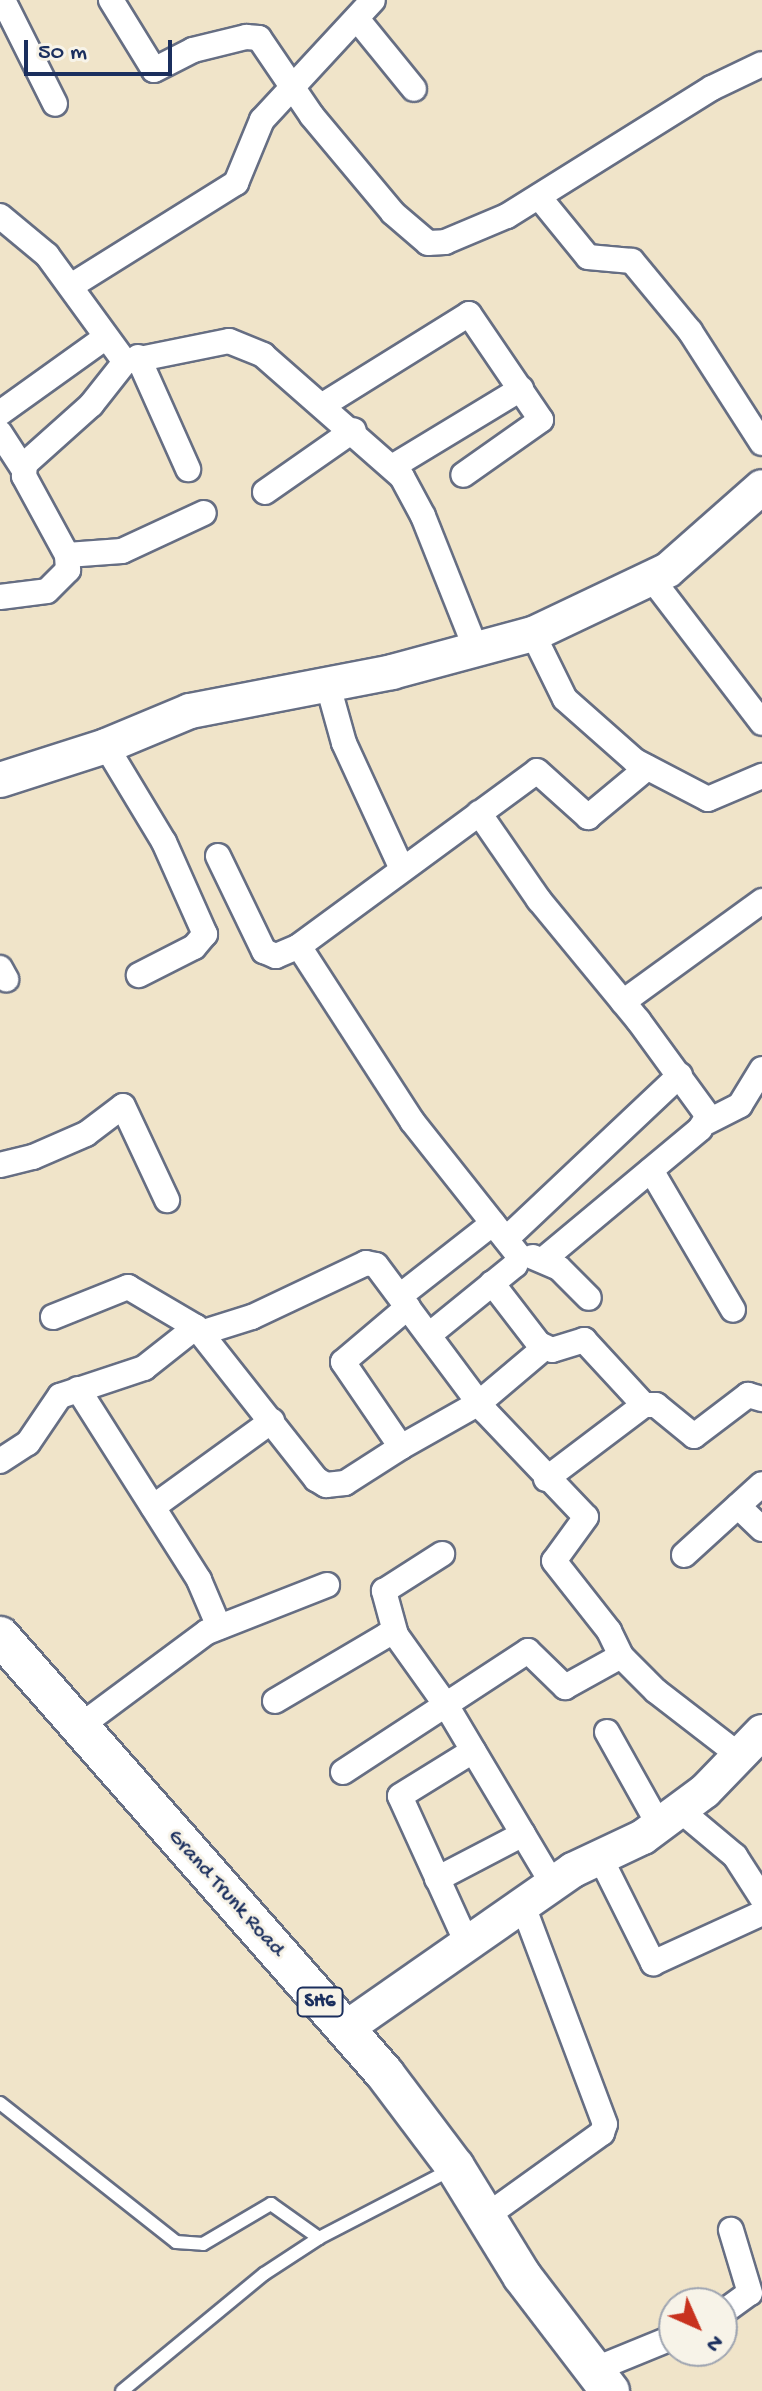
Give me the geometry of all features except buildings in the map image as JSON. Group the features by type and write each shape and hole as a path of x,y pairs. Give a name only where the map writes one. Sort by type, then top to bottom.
{"main road":[{"name":"Grand Trunk Road","path":"0,1636 345,2029 455,2167 485,2217 602,2381"}],"street":[{"path":"3,0 55,104"},
{"path":"111,0 152,69 193,50 254,36 292,89 393,213 423,241 445,242 539,197 722,82 762,64"},
{"path":"71,286 236,183 262,120 373,0"},
{"path":"357,19 414,89"},
{"path":"539,197 588,257 632,261 690,331 762,443"},
{"path":"0,216 40,247 106,337 131,359 188,469"},
{"path":"323,405 468,314 521,389 540,423 463,475"},
{"path":"0,413 106,337"},
{"path":"22,467 91,405 131,359 215,342 243,344 354,430 392,467 423,516 476,649"},
{"path":"392,467 521,389"},
{"path":"265,492 354,430"},
{"path":"0,433 22,467 67,555 68,570 55,587 28,597 0,597"},
{"path":"0,780 106,746 190,711 533,634 652,579 694,552 762,487"},
{"path":"67,555 122,551 204,513"},
{"path":"652,579 762,723"},
{"path":"533,634 574,710 647,768 708,799 762,776"},
{"path":"327,682 344,743 402,869"},
{"path":"106,746 164,842 205,934 194,947 139,975"},
{"path":"218,856 264,951 276,956 299,946 539,771 588,817 647,768"},
{"path":"479,813 539,900 706,1108 707,1122"},
{"path":"623,1002 762,901"},
{"path":"299,946 412,1121 506,1239 515,1265 429,1335"},
{"path":"544,1259 707,1122 740,1105 762,1069"},
{"path":"401,1447 343,1360 404,1302 506,1239 680,1075"},
{"path":"0,1165 48,1152 86,1134 123,1106 167,1200"},
{"path":"651,1170 733,1310"},
{"path":"506,1239 544,1259 589,1298"},
{"path":"0,1461 28,1443 53,1401 78,1389 144,1368 200,1329 259,1314 366,1263 385,1273 479,1403 546,1479 587,1518 554,1561 609,1631 621,1656 656,1691 751,1744 669,1817 552,1883 345,2029"},
{"path":"492,1283 544,1348"},
{"path":"53,1317 128,1287 200,1329 326,1485 345,1483 479,1403 544,1348 584,1340 644,1405"},
{"path":"78,1389 199,1580 219,1627"},
{"path":"546,1479 644,1405 656,1405 696,1436 759,1394"},
{"path":"153,1507 272,1421"},
{"path":"684,1555 762,1484"},
{"path":"738,1506 762,1529"},
{"path":"442,1554 384,1591 396,1635 446,1705 552,1883"},
{"path":"79,1727 219,1627 327,1585"},
{"path":"275,1701 387,1635 396,1635"},
{"path":"343,1772 525,1652 534,1655 565,1687 621,1656"},
{"path":"607,1732 669,1817 741,1862 762,1898"},
{"path":"466,1941 400,1796 473,1751"},
{"path":"437,1879 523,1834"},
{"path":"600,1857 653,1963 762,1913"},
{"path":"485,2217 602,2133 605,2124 522,1903"},
{"path":"731,2230 750,2293 738,2302"},
{"path":"602,2381 658,2347"}],"lane":[{"path":"0,2103 176,2242 203,2244 271,2204 319,2238"},
{"path":"122,2391 264,2274 319,2238 455,2167"}]}
